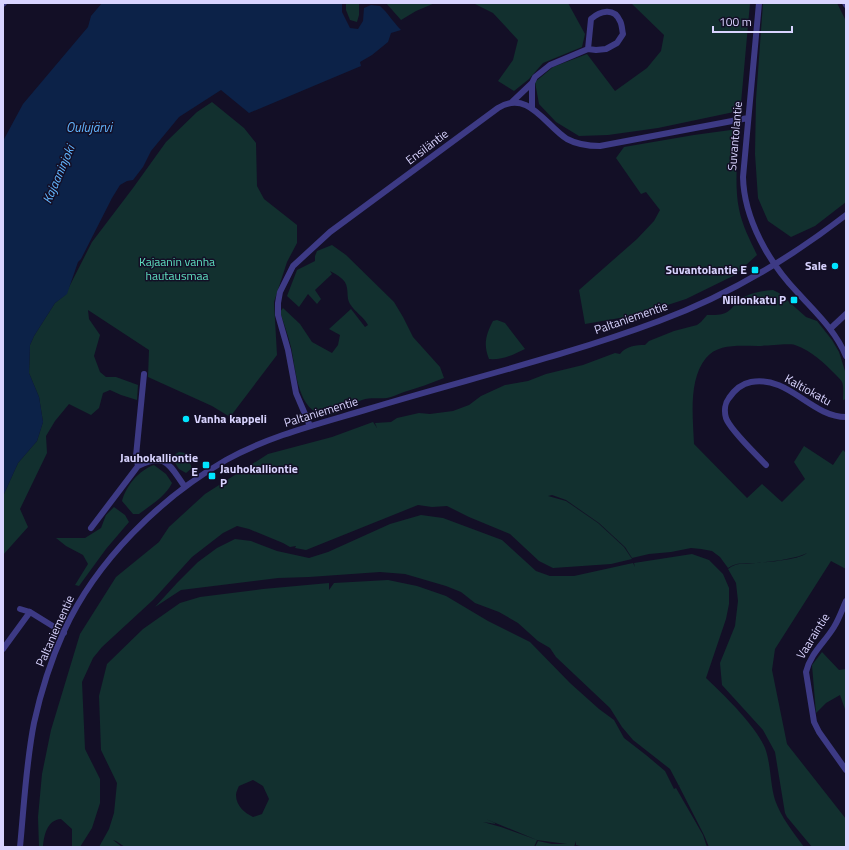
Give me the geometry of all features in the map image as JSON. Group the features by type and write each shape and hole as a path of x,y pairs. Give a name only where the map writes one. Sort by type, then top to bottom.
{"street":[{"name":"Suvantolantie","path":"759,3 743,177 745,199 752,224 775,265 781,274 831,328 842,345 846,356"},
{"path":"606,11 613,13 620,21 623,34 617,43 606,49 588,49 590,19 602,12 606,11"},
{"name":"Ensiläntie","path":"310,426 296,393 288,350 278,315 280,292 293,266 330,232 498,108 512,102 535,77 550,65 588,49"},
{"path":"532,82 532,108"},
{"path":"512,102 520,102 532,108 563,136 576,143 586,146 600,146 748,118"},
{"name":"Paltaniementie","path":"20,847 34,724 46,679 64,633 80,600 101,570 149,518 185,488 205,473 250,448 279,436 571,350 660,321 704,302 775,265 816,238 846,215"},
{"path":"831,328 846,314"},
{"path":"138,466 136,456 144,374"},
{"name":"Kaltiokatu","path":"766,465 734,430 726,418 725,410 727,401 733,391 744,384 756,381 769,382 788,389 829,414 846,417"},
{"path":"92,528 138,466 149,461 159,460 166,462 185,488"},
{"name":"Vaaraintie","path":"846,601 834,626 812,656 806,672 814,722 819,732 846,770"},
{"path":"20,609 30,612 64,633"},
{"path":"3,649 30,612"}],"green space":[{"path":"346,3 359,3 359,15 357,22 350,20 346,10"},
{"path":"386,3 435,3 416,11 401,20"},
{"path":"473,3 568,3 585,34 582,47 543,63 529,79 514,91 498,81 513,60 518,40 493,13"},
{"path":"631,3 750,3 741,103 734,112 658,128 608,135 579,136 556,122 539,104 535,82 553,67 587,54 615,91 647,68 661,51 664,35"},
{"path":"763,3 837,3 846,21 846,202 815,226 791,237 768,221 758,198 755,154 756,99"},
{"name":"Kajaanin vanha hautausmaa","path":"212,102 244,128 256,143 257,186 264,199 297,225 297,243 287,262 274,302 277,355 230,417 212,406 148,377 149,350 88,310 89,319 100,335 94,356 100,372 106,377 116,377 138,385 137,400 110,390 103,393 99,408 91,415 69,404 55,421 46,436 47,453 20,509 28,527 3,555 3,496 18,463 37,441 43,422 39,397 29,373 30,345 34,336 55,303 65,295 92,242 166,142 197,112"},
{"path":"738,129 736,180 739,209 746,232 757,255 735,275 686,299 637,315 585,324 579,290 637,239 654,221 660,210 646,192 641,194 616,158 624,147"},
{"path":"332,245 346,255 394,302 413,337 440,367 444,378 389,398 362,400 331,415 316,412 309,407 300,388 291,347 280,312 283,308 300,324 312,342 332,353 338,345 340,335 329,329 351,309 365,327 368,325 350,304 345,282 330,271 332,274 315,290 321,299 317,304 308,294 299,307 287,296 297,270 315,261 317,251"},
{"path":"773,290 779,293 806,317 817,321 832,340 839,352 845,371 846,399 843,400 843,386 840,379 817,358 795,345 730,346 723,348 711,353 706,358 696,377 693,400 694,444 747,498 762,484 782,502 805,479 794,462 804,446 833,465 843,450 846,453 846,569 831,561 775,649 772,670 787,744 846,819 846,847 812,847 787,817 785,813 775,752 763,730 722,685 720,663 735,626 738,601 736,583 728,569 738,564 728,568 720,557 712,551 691,548 632,558 625,547 599,523 566,500 552,495 548,496 566,501 598,523 624,547 632,559 611,564 553,568 539,561 510,534 447,506 432,507 418,505 306,550 295,548 296,546 290,547 249,529 237,526 223,533 192,557 153,600 102,647 93,658 82,682 85,749 100,779 100,803 92,828 80,847 72,847 72,829 61,819 52,822 49,825 45,833 43,847 39,847 38,817 42,774 51,730 80,634 116,577 159,542 169,527 205,494 268,454 332,437 373,422 377,428 375,423 391,422 397,418 419,413 430,414 453,411 469,405 481,396 505,385 528,381 546,374 583,365 615,353 620,354 622,351 631,346 645,345 649,341 674,331 697,325 707,315 720,315 726,313 738,301 751,294"},
{"path":"497,320 505,323 525,349 503,358 489,359 486,349 486,340 493,321"},
{"path":"179,452 185,453 192,468 186,473 179,469 173,460 174,455"},
{"path":"154,465 166,474 172,483 158,500 139,514 133,514 122,501 124,495 130,484 138,475 148,467"},
{"path":"114,507 125,515 129,522 106,549 79,586 75,585 88,564 83,555 66,546 56,538 85,538 101,528 106,515"},
{"path":"421,515 443,518 502,540 536,571 550,576 574,576 633,563 635,567 634,563 692,554 709,560 723,574 729,588 729,604 726,619 706,678 739,711 761,739 767,754 775,800 788,824 804,847 709,847 670,769 633,740 622,727 610,708 556,657 550,648 538,641 518,623 499,612 475,603 461,592 446,586 405,574 380,572 278,578 181,590 155,607 198,562 217,548 235,539 251,541 277,551 309,558 328,552 390,524"},
{"path":"388,580 417,586 446,596 488,621 530,642 570,683 599,709 614,720 624,738 665,771 674,789 676,788 703,835 707,847 584,847 576,845 576,841 574,847 535,847 538,841 552,844 567,844 537,840 534,847 125,847 113,840 122,847 99,847 109,829 114,813 117,783 101,750 99,696 107,664 143,629 180,603 200,597 329,583 329,590 334,583","holes":["253,780 263,786 269,799 262,814 253,817 239,806 236,799 237,791 239,786","486,819 537,840 483,822 497,824"]},
{"path":"822,652 839,670 846,669 846,712 840,695 826,703 816,713 812,665"}],"water":[{"name":"Oulujärvi","path":"102,3 342,3 342,12 350,28 358,29 363,21 364,8 371,5 380,6 401,30 391,33 388,42 372,55 360,62 361,66 249,113 221,90 179,117 151,151 143,167 133,180 127,181 120,185 78,262 67,294 55,303 30,345 29,373 39,397 43,422 37,441 18,463 3,496 3,141 23,104 88,27 91,16"}],"place":[{"name":"Sale","path":"835,266"},
{"name":"Suvantolantie E","path":"755,270"},
{"name":"Niilonkatu P","path":"794,300"},
{"name":"Vanha kappeli","path":"186,419"},
{"name":"Jauhokalliontie E","path":"206,465"},
{"name":"Jauhokalliontie P","path":"212,476"}],"water label":[{"name":"Kajaaninjoki","path":"58,174"}]}
